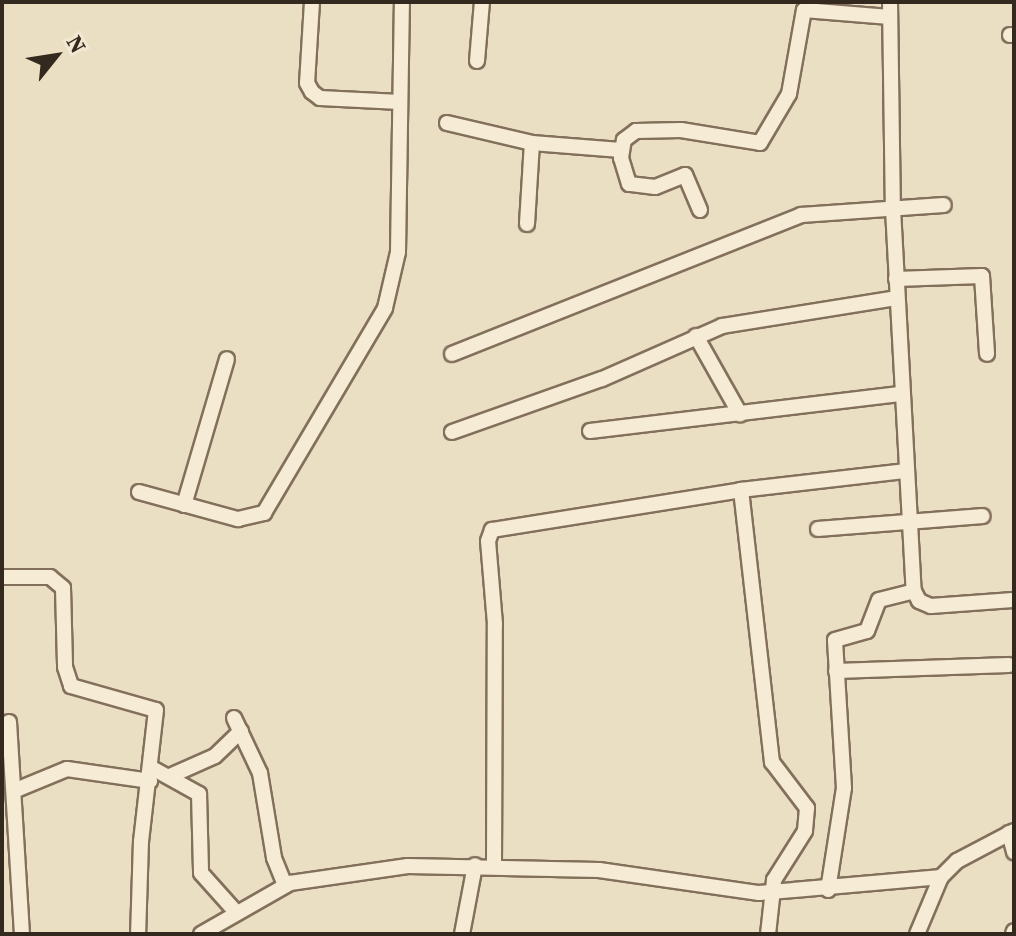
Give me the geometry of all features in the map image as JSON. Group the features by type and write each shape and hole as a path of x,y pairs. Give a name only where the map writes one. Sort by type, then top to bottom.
{"street":[{"path":"312,2 307,83 312,92 320,98 400,102"},
{"path":"139,492 238,519 264,513 385,308 398,252 402,2"},
{"path":"477,61 482,2"},
{"path":"700,210 685,175 655,187 629,184 621,150 624,140 641,130 681,130 760,143 789,94 804,10 890,9 893,209 914,591 919,601 931,606 1013,600"},
{"path":"447,123 532,143 621,150"},
{"path":"527,224 532,143"},
{"path":"452,354 801,215 944,205"},
{"path":"896,279 982,276 987,354"},
{"path":"452,432 602,379 696,336 748,321 897,298"},
{"path":"696,336 740,414"},
{"path":"184,505 227,359"},
{"path":"590,431 902,394"},
{"path":"494,865 495,624 488,541 492,530 741,490 906,471"},
{"path":"741,490 772,762 807,808 805,831 777,872 768,934"},
{"path":"818,529 982,516"},
{"path":"2,577 58,580 63,588 67,678 80,691 156,710 138,934"},
{"path":"828,890 844,788 833,646 839,635 867,631 879,600 914,591"},
{"path":"836,671 1009,665"},
{"path":"9,722 16,790 22,934"},
{"path":"170,776 215,756 238,725 260,773 274,858 285,885"},
{"path":"16,790 67,769 170,776 199,794 201,873 235,911"},
{"path":"917,934 941,877 957,861 1012,832 1014,852"},
{"path":"462,934 475,865"},
{"path":"205,933 235,911 285,885 391,867 494,865 599,870 772,893 941,877"}]}
